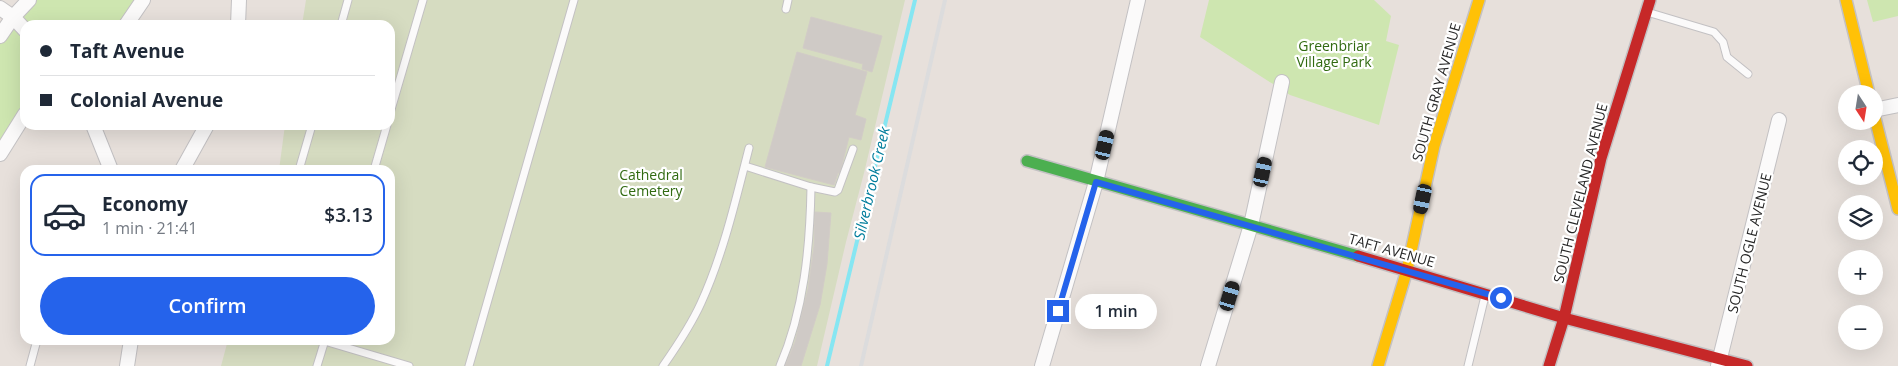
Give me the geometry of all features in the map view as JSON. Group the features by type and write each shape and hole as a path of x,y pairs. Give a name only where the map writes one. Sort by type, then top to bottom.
{"street":[{"path":"0,36 13,17 29,0"},
{"path":"129,20 143,0"},
{"path":"238,20 239,0"},
{"path":"1042,366 1096,182 1138,0"},
{"name":"SOUTH GRAY AVENUE","path":"1378,366 1408,270 1434,146 1479,0"},
{"name":"SOUTH CLEVELAND AVENUE","path":"1549,366 1564,318 1601,158 1650,0"},
{"path":"1846,0 1867,85"},
{"path":"0,8 20,25"},
{"path":"1208,366 1251,225 1282,82"},
{"path":"1883,108 1898,105"},
{"name":"SOUTH OGLE AVENUE","path":"1719,362 1780,120"},
{"path":"0,154 20,122"},
{"path":"95,130 109,165"},
{"path":"185,165 205,130"},
{"path":"1878,130 1898,209"},
{"name":"TAFT AVENUE","path":"1028,161 1408,270 1564,318 1719,362 1748,366"},
{"path":"127,366 130,345"}],"lane":[{"path":"342,20 348,0"},
{"path":"395,95 422,0"},
{"path":"469,366 574,0"},
{"path":"786,9 788,0"},
{"path":"1646,12 1714,32 1723,42 1727,57 1748,74"},
{"path":"300,165 311,130"},
{"path":"375,165 386,130"},
{"path":"663,366 683,336 701,303 714,270 749,148"},
{"path":"745,166 830,192 838,190 853,149"},
{"path":"780,366 792,332 806,270 811,187"},
{"path":"1468,366 1485,294"},
{"path":"30,366 36,345"},
{"path":"317,366 322,345"},
{"path":"340,345 409,366"}],"green space":[{"path":"29,0 143,0 129,20 20,20 20,122 0,154 0,36"},
{"name":"Cathedral Cemetery","path":"306,0 905,0 817,366 221,366 227,345 395,345 395,165 280,165 284,130 395,130 395,20 303,20"},
{"name":"Greenbriar Village Park","path":"1209,0 1374,0 1391,16 1386,41 1399,45 1379,125 1290,95 1200,37"},
{"path":"1867,0 1898,0 1898,16 1873,22"}],"building":[{"path":"811,17 882,36 872,72 862,69 863,64 803,48"},
{"path":"797,52 867,72 855,115 866,119 861,140 849,137 840,173 838,173 834,185 765,167"},
{"path":"815,212 831,213 827,264 820,305 801,366 785,366 795,342 808,289 814,246"}],"waterway":[{"name":"Silverbrook Creek","path":"827,366 915,0"}],"railway":[{"path":"861,366 945,0"}],"traffic: fast":[{"path":"1027,161 1358,256"}],"traffic: slow":[{"path":"1378,366 1407,270 1434,146 1479,0"},
{"path":"1846,0 1867,85"},
{"path":"1878,130 1898,209"}],"traffic: jam":[{"path":"1549,366 1564,318 1601,158 1650,0"},
{"path":"1358,256 1564,318 1747,366"}],"route":[{"path":"1058,311 1096,182 1501,298"}]}
